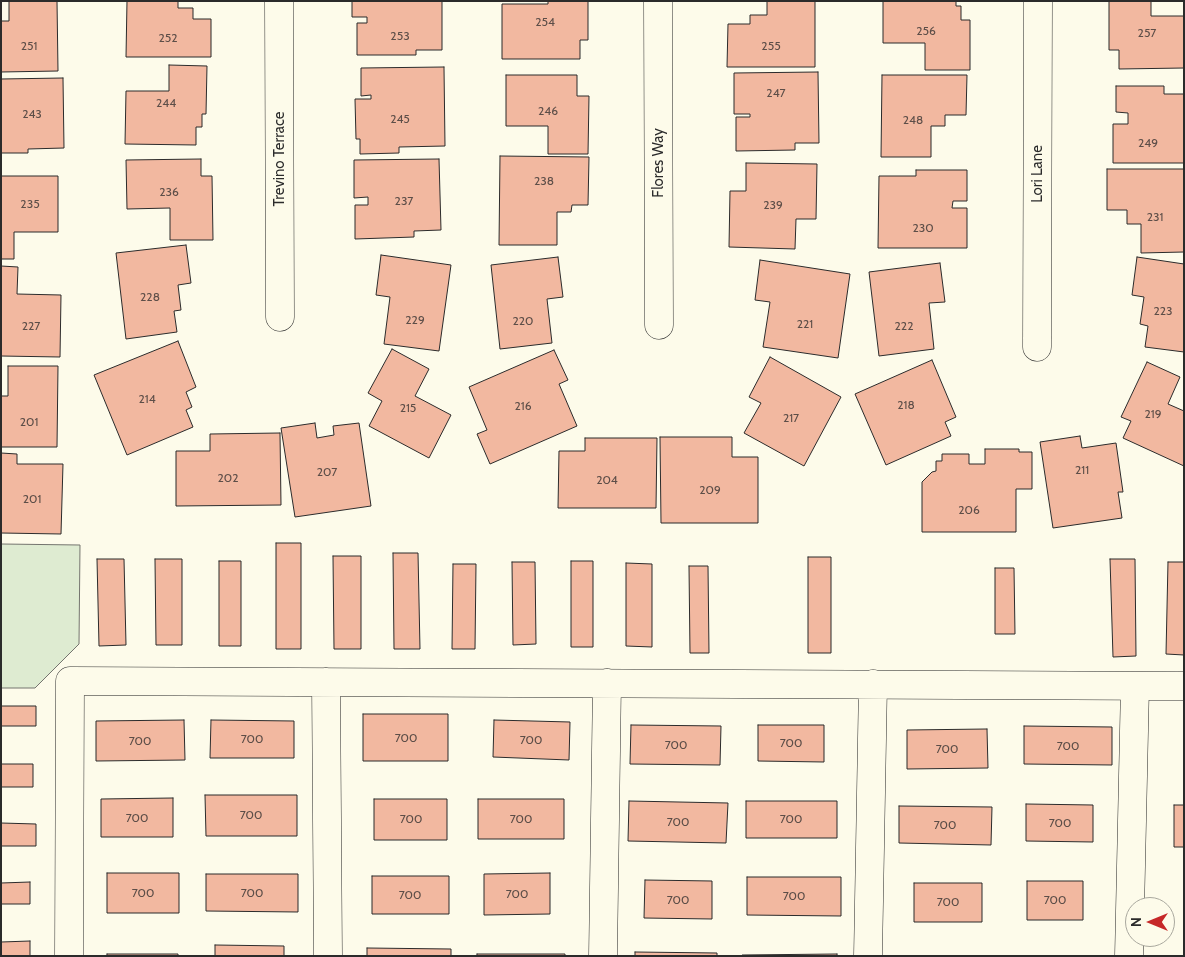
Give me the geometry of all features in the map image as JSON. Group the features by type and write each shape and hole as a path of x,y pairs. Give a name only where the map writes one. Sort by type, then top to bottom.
{"street":[{"name":"Trevino Terrace","path":"279,1 280,317"},
{"name":"Flores Way","path":"658,1 659,325"},
{"name":"Lori Lane","path":"1037,347 1038,1"},
{"path":"69,956 70,681 1184,686"},
{"path":"326,682 328,956"},
{"path":"603,956 607,683"},
{"path":"868,956 873,684"},
{"path":"1129,956 1135,686"}],"green space":[{"path":"1,544 80,545 79,644 35,688 1,688"}],"building":[{"path":"9,1 57,1 58,71 1,72 1,21 9,21"},
{"path":"127,1 178,1 178,8 193,8 193,19 211,19 211,57 126,57"},
{"path":"352,1 442,1 442,50 416,50 416,55 357,55 357,23 367,23 367,17 352,17"},
{"path":"548,1 588,1 588,40 580,40 580,59 502,59 502,4 548,4"},
{"path":"767,1 815,1 815,67 727,67 728,24 750,24 750,15 767,15"},
{"path":"883,1 956,1 956,6 961,6 961,20 970,20 970,70 925,70 925,43 883,43"},
{"path":"1109,1 1151,1 1151,16 1184,16 1184,68 1119,69 1119,50 1109,50"},
{"path":"169,65 207,66 206,114 202,114 202,127 196,127 196,145 125,144 126,91 169,91"},
{"path":"444,67 445,146 399,147 399,153 360,154 360,139 356,139 355,99 371,99 371,95 361,96 361,68"},
{"path":"818,72 819,143 795,143 795,150 736,151 736,117 750,117 750,114 734,114 734,73"},
{"path":"506,75 577,75 577,96 589,96 588,154 548,154 548,126 506,126"},
{"path":"882,75 967,75 966,115 945,115 945,126 931,126 931,157 881,157"},
{"path":"63,78 64,148 28,149 28,153 1,153 1,79"},
{"path":"1116,86 1164,86 1164,94 1184,94 1184,163 1113,163 1113,124 1128,124 1128,113 1116,112"},
{"path":"500,156 589,157 588,205 572,205 571,212 557,212 557,245 499,245"},
{"path":"201,159 201,176 212,176 213,240 170,240 170,208 127,209 126,160"},
{"path":"439,159 441,230 414,231 414,237 355,239 355,205 368,205 368,197 354,198 354,160"},
{"path":"746,163 817,164 816,219 796,219 795,249 729,247 730,191 746,191"},
{"path":"1107,169 1184,169 1184,252 1141,253 1141,224 1127,224 1127,210 1107,210"},
{"path":"916,170 967,170 967,201 953,201 952,208 967,208 967,248 878,248 879,176 916,176"},
{"path":"1,176 58,176 58,232 14,232 14,259 1,259"},
{"path":"186,245 191,283 178,285 181,310 174,311 177,332 126,339 116,253"},
{"path":"381,255 451,265 439,351 384,344 390,297 376,295"},
{"path":"558,257 563,297 547,299 552,343 500,349 491,265"},
{"path":"1137,257 1184,264 1184,352 1145,347 1148,326 1140,324 1144,297 1132,295"},
{"path":"760,260 850,274 838,358 763,347 770,302 755,300"},
{"path":"940,263 945,302 929,303 934,349 879,356 869,272"},
{"path":"1,266 18,267 17,294 61,295 60,357 1,356"},
{"path":"178,341 196,387 186,392 192,407 186,410 193,427 127,455 94,375"},
{"path":"392,349 429,369 415,396 451,415 429,458 369,426 382,401 368,393"},
{"path":"554,350 568,380 559,384 577,426 490,464 477,434 487,430 469,387"},
{"path":"770,357 841,397 804,466 744,433 761,403 749,397"},
{"path":"932,360 956,417 945,422 951,436 886,465 855,394"},
{"path":"1147,362 1180,377 1168,404 1184,411 1184,466 1123,438 1131,421 1121,417"},
{"path":"8,366 58,366 57,447 1,447 1,396 8,396"},
{"path":"315,423 317,438 334,435 333,426 359,423 371,506 295,517 281,428"},
{"path":"280,433 281,505 176,506 176,451 210,451 210,434"},
{"path":"1080,436 1082,448 1116,443 1123,492 1118,492 1122,518 1053,528 1040,442"},
{"path":"660,437 732,437 732,457 758,457 758,523 661,523"},
{"path":"585,438 657,438 656,508 558,508 559,451 585,451"},
{"path":"985,449 1019,449 1019,452 1032,452 1032,489 1016,489 1016,532 922,532 922,482 932,472 936,471 936,461 942,461 942,454 969,454 969,464 985,464"},
{"path":"1,453 17,454 17,464 63,464 61,534 1,533"},
{"path":"276,543 301,543 301,649 276,649"},
{"path":"393,553 418,553 420,649 394,649"},
{"path":"333,556 361,556 361,649 334,649"},
{"path":"808,557 831,557 831,653 808,653"},
{"path":"97,559 124,559 126,645 99,646"},
{"path":"155,559 182,559 182,645 156,645"},
{"path":"1110,559 1135,559 1136,656 1113,657"},
{"path":"219,561 241,561 241,646 219,646"},
{"path":"571,561 593,561 593,647 571,647"},
{"path":"512,562 535,562 536,644 513,645"},
{"path":"1168,562 1184,562 1184,655 1166,654"},
{"path":"626,563 652,564 652,647 626,646"},
{"path":"453,564 476,564 475,649 452,649"},
{"path":"689,566 708,566 709,653 690,653"},
{"path":"995,568 1014,568 1015,634 995,634"},
{"path":"1,706 36,706 36,726 1,726"},
{"path":"363,714 448,714 448,761 363,761"},
{"path":"184,720 185,760 96,761 96,721"},
{"path":"211,720 294,721 294,758 210,758"},
{"path":"494,720 570,722 569,760 493,757"},
{"path":"631,725 721,726 720,765 630,764"},
{"path":"758,725 824,725 824,762 758,761"},
{"path":"1024,726 1112,727 1112,765 1024,764"},
{"path":"987,729 988,768 907,769 907,730"},
{"path":"1,764 33,764 33,787 1,787"},
{"path":"205,795 297,795 297,836 206,836"},
{"path":"173,798 173,837 101,837 101,799"},
{"path":"374,799 447,799 447,840 374,840"},
{"path":"478,799 564,799 564,839 478,839"},
{"path":"629,801 728,803 726,843 628,841"},
{"path":"746,801 837,801 837,838 746,838"},
{"path":"1026,804 1093,805 1093,842 1026,841"},
{"path":"1174,805 1184,805 1184,847 1174,847"},
{"path":"899,806 992,807 991,845 899,843"},
{"path":"1,823 36,824 36,846 1,846"},
{"path":"107,873 179,873 179,913 107,913"},
{"path":"550,873 550,914 484,915 484,874"},
{"path":"206,874 298,874 298,912 206,911"},
{"path":"372,876 449,876 449,914 372,914"},
{"path":"747,877 841,877 841,916 747,915"},
{"path":"645,880 712,881 712,919 644,918"},
{"path":"1027,881 1083,881 1083,920 1027,920"},
{"path":"30,882 30,904 1,904 1,883"},
{"path":"914,883 982,883 982,922 914,922"},
{"path":"30,941 30,956 1,956 1,942"},
{"path":"215,945 284,946 284,956 215,956"},
{"path":"367,948 451,949 451,956 367,956"},
{"path":"635,952 717,953 717,956 635,956"},
{"path":"107,954 178,954 178,956 107,956"},
{"path":"477,954 565,954 565,956 477,956"},
{"path":"837,954 837,956 742,956 742,955"}]}
